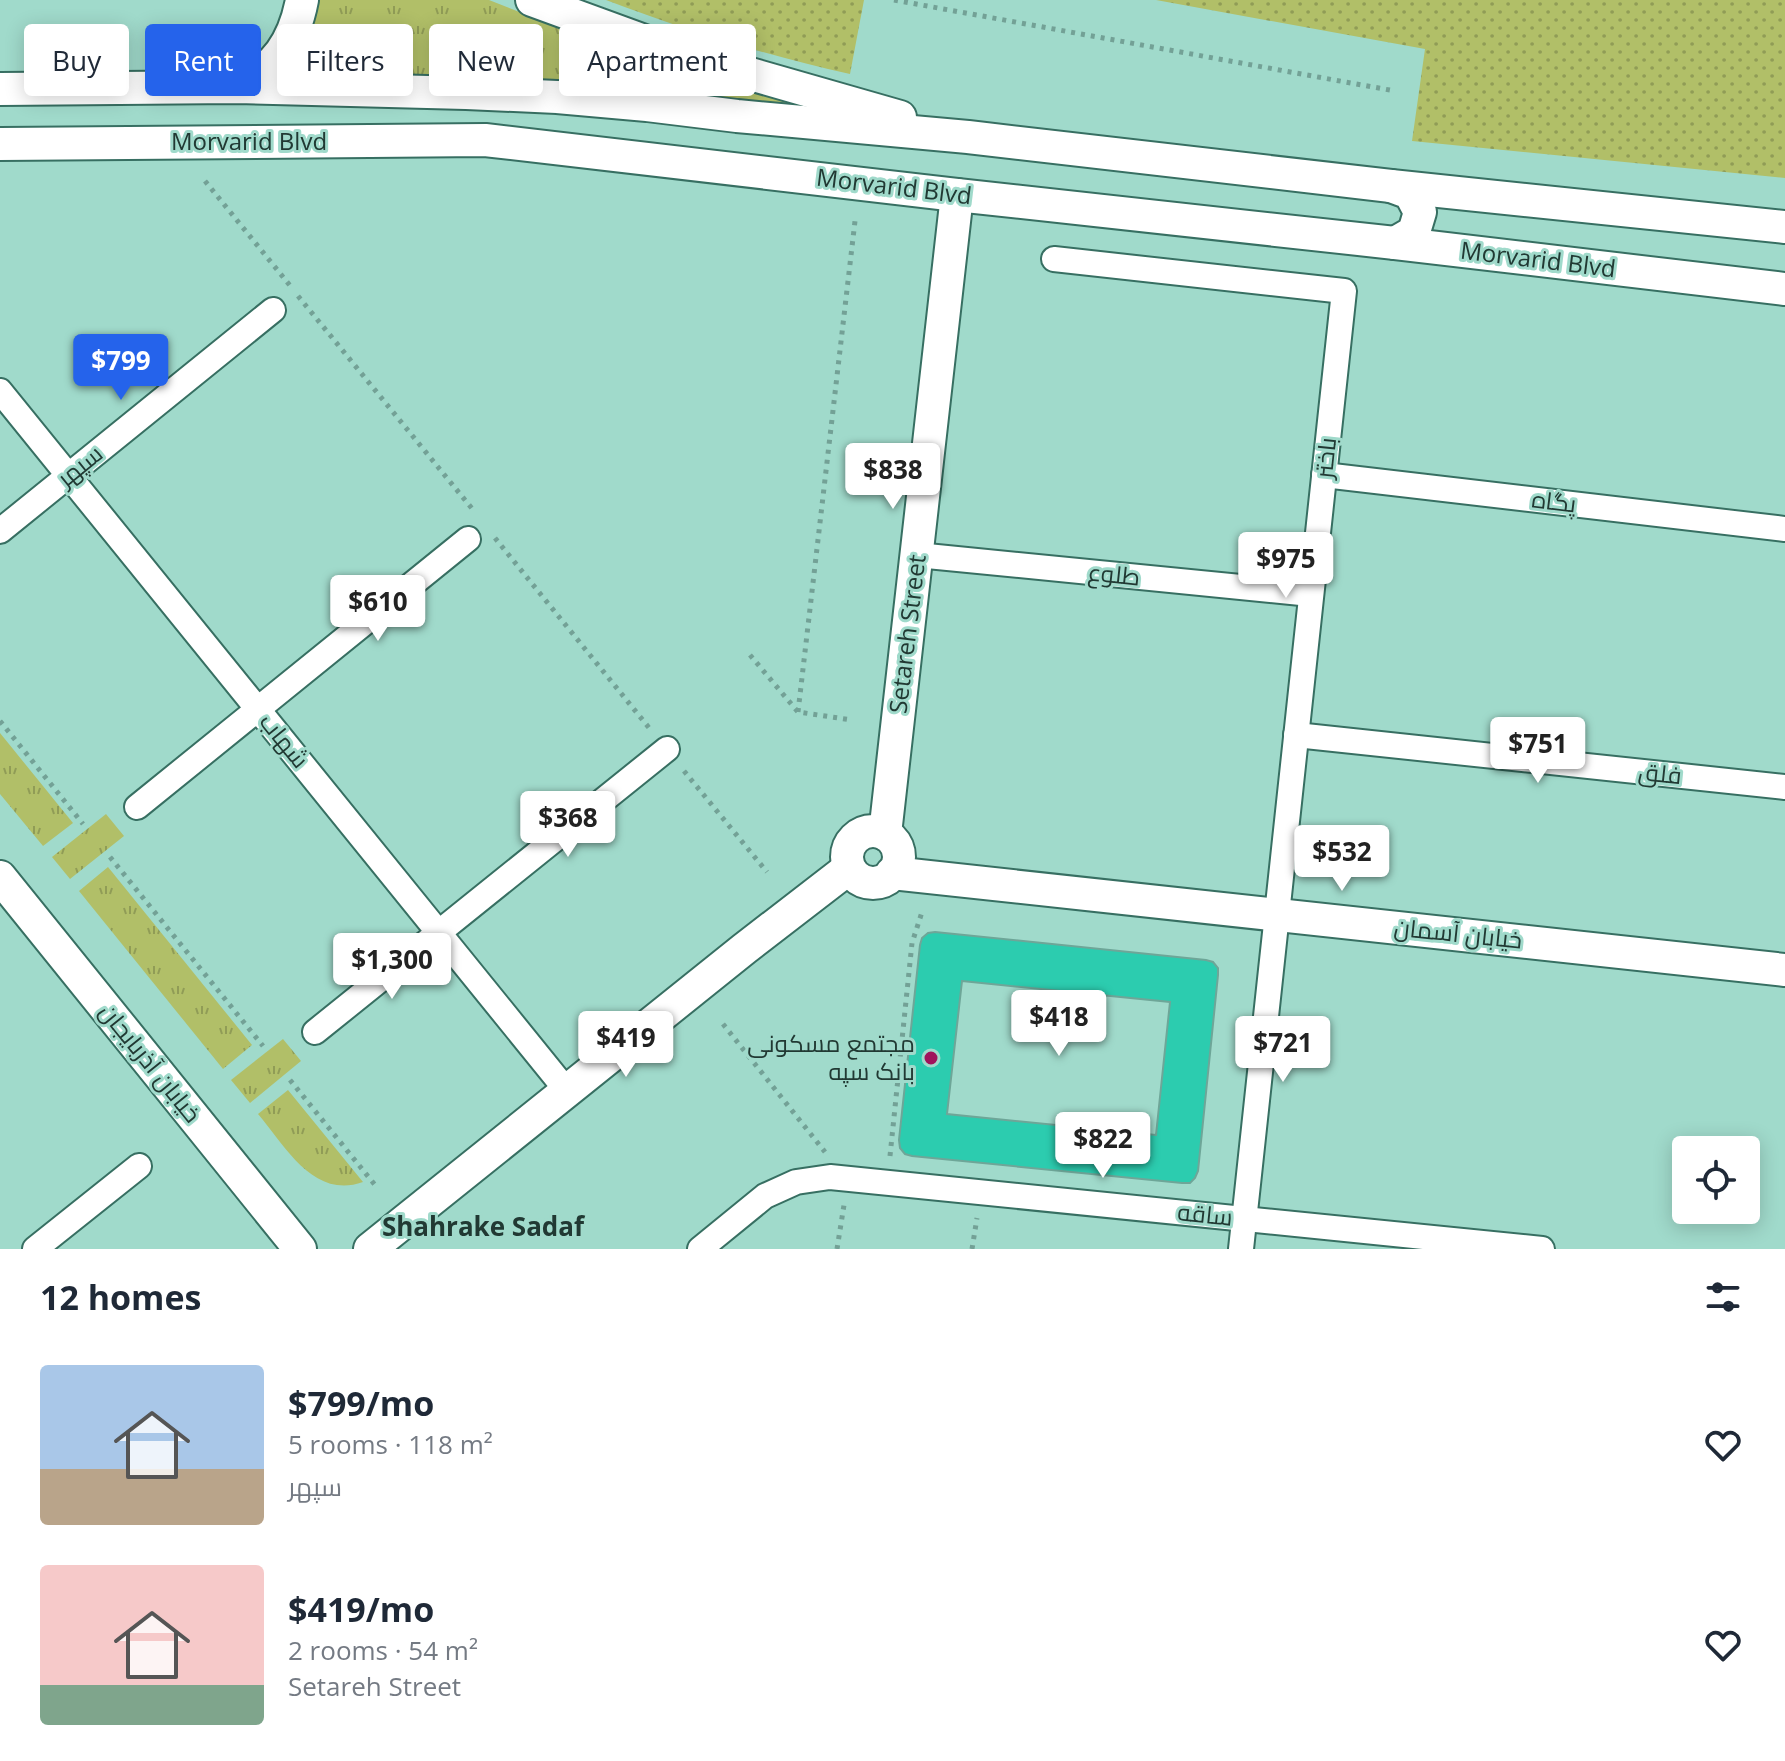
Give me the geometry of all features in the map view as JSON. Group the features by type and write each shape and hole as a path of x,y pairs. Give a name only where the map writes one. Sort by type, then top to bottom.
{"street":[{"path":"261,73 272,65 287,45 298,22 302,0"},
{"path":"532,0 677,53 968,137"},
{"path":"0,89 145,88"},
{"path":"261,88 557,97 968,137 1785,227"},
{"name":"Morvarid Blvd","path":"0,144 485,140 1785,289"},
{"path":"1391,186 1410,193 1420,212 1414,232 1395,243"},
{"name":"Setareh Street","path":"885,834 957,195"},
{"name":"باختر","path":"1054,259 1344,291 1241,1249"},
{"name":"سپهر","path":"0,531 273,310"},
{"name":"شهاب","path":"0,391 567,1091"},
{"name":"پگاه","path":"1324,475 1785,529"},
{"path":"137,807 468,539"},
{"name":"طلوع","path":"917,555 1311,594"},
{"name":"فلق","path":"1296,735 1785,787"},
{"path":"315,1032 667,749"},
{"path":"867,831 885,834 897,845 899,856 896,868 889,877 878,882 867,882 856,877 849,868 849,845 856,836 867,831"},
{"path":"370,1249 849,868"},
{"name":"خیابان آسمان","path":"892,873 1785,970"},
{"name":"خیابان آذربایجان","path":"0,877 300,1249"},
{"path":"35,1249 139,1166"},
{"name":"ساقه","path":"700,1249 765,1196 796,1182 830,1177 1542,1249"}],"path":[{"path":"894,0 1395,91"},
{"path":"205,181 277,270"},
{"path":"798,712 855,221"},
{"path":"750,655 798,712 852,720"},
{"path":"0,721 83,824"},
{"path":"667,749 767,872"},
{"path":"110,857 263,1046"},
{"path":"890,1161 912,943 922,912"},
{"path":"723,1024 829,1156"},
{"path":"290,1080 375,1185"},
{"path":"837,1249 844,1200"},
{"path":"972,1249 977,1213"}],"green space":[{"path":"319,0 489,0 559,28 559,80 543,79 543,24 429,24 429,76 413,76 413,24 313,23"},
{"path":"606,0 864,0 850,74 756,50 756,24 666,22"},
{"path":"1156,0 1785,0 1785,178 1412,141 1425,49"},
{"path":"756,94 830,113 708,96 756,96"},
{"path":"0,733 73,823 43,846 0,794"},
{"path":"106,814 124,836 70,879 52,857"},
{"path":"108,867 252,1045 223,1069 79,891"},
{"path":"283,1039 301,1061 250,1103 231,1080"},
{"path":"288,1090 363,1182 346,1186 315,1177 279,1141 258,1114"}],"building":[{"name":"مجتمع مسکونی بانک سپه","path":"928,933 1213,962 1218,968 1218,975 1195,1178 1190,1183 1182,1183 905,1154 899,1140 920,945","holes":["962,981 1170,1002 1156,1135 947,1114"]}],"place":[{"name":"مجتمع مسکونی بانک سپه","path":"931,1058"}],"district":[{"name":"Shahrake Sadaf","path":"483,1227"}]}
